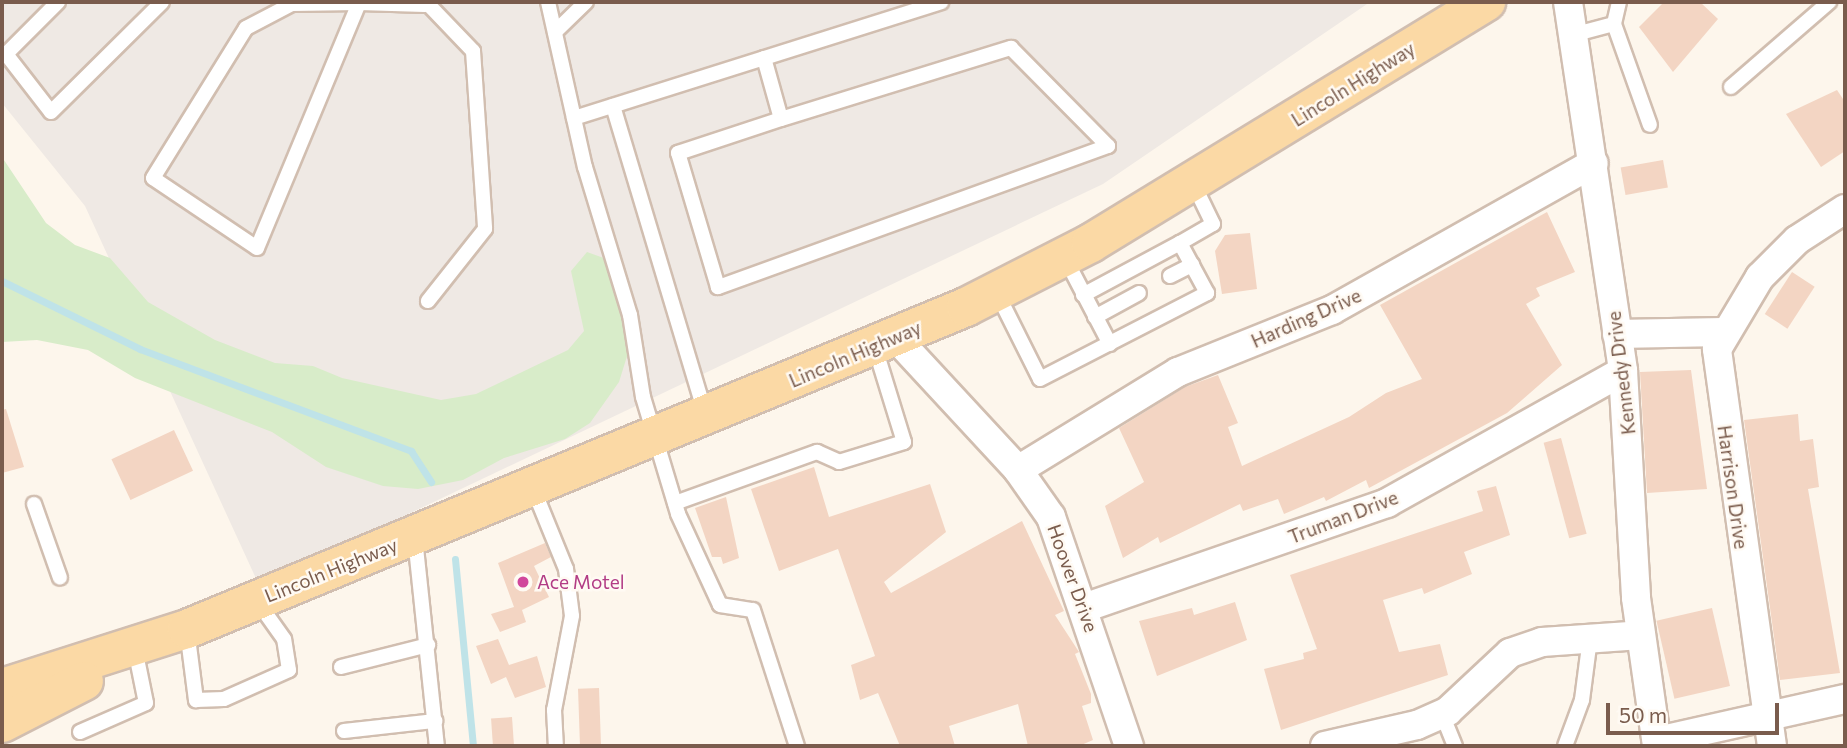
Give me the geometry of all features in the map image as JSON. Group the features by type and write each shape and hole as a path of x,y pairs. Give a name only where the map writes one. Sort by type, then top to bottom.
{"main road":[{"name":"Lincoln Highway","path":"2,723 187,629 655,439 997,292 1064,258 1486,2"},
{"name":"Lincoln Highway","path":"2,688 187,629"}],"street":[{"name":"Kennedy Drive","path":"1568,2 1576,34 1623,372 1641,635 1657,744"},
{"name":"Harding Drive","path":"1018,470 1178,372 1332,310 1594,163"},
{"path":"1617,334 1722,332 1759,277 1797,240 1845,209"},
{"name":"Harrison Drive","path":"1722,332 1717,349 1719,392 1765,717 1772,746"},
{"name":"Hoover Drive","path":"885,342 1018,470 1051,517 1129,746"},
{"name":"Truman Drive","path":"1084,608 1387,503 1623,372"},
{"path":"1325,746 1417,725 1442,714 1510,653 1542,642 1641,635"},
{"path":"1657,744 1845,699"}],"lane":[{"path":"58,2 6,54 51,112 162,2"},
{"path":"548,2 574,118 630,315 655,439 675,503 720,605 753,610 797,746"},
{"path":"555,32 586,2"},
{"path":"574,118 941,2"},
{"path":"1619,2 1614,24 1650,125"},
{"path":"1731,87 1829,2"},
{"path":"359,3 257,248 153,178 246,28 292,4 359,3 426,3 473,51 485,229 429,301"},
{"path":"1576,34 1614,24"},
{"path":"1011,48 1108,146 718,287 678,153 781,119 1011,48"},
{"path":"764,58 781,119"},
{"path":"613,106 707,417"},
{"path":"1083,295 1213,224 1192,182"},
{"path":"997,292 1040,379 1207,293 1180,243"},
{"path":"1064,258 1110,344"},
{"path":"1170,276 1192,265"},
{"path":"1095,317 1139,293"},
{"path":"675,503 817,452 839,462 904,442 885,342"},
{"path":"533,488 566,569 572,616 554,710 556,746"},
{"path":"34,504 60,578"},
{"path":"415,536 437,746"},
{"path":"187,629 196,700 224,699 289,670 284,639 257,600"},
{"path":"1566,746 1582,701 1590,638"},
{"path":"341,667 428,645"},
{"path":"80,732 146,703 136,654"},
{"path":"1442,714 1455,746"},
{"path":"344,731 435,721"}],"shaded area":[{"path":"2,2 1370,2 1103,184 259,585 85,206 2,103"}],"green space":[{"path":"2,157 46,223 75,245 110,258 148,302 215,340 275,363 313,366 342,378 441,400 476,394 568,350 584,331 571,271 587,252 612,261 628,324 628,353 619,382 590,423 565,439 504,458 463,480 418,489 383,486 326,467 272,432 135,378 88,350 37,340 2,342"}],"building":[{"path":"1664,2 1700,2 1718,19 1673,72 1639,27"},
{"path":"1837,90 1845,102 1845,151 1821,167 1786,114"},
{"path":"1663,160 1668,188 1626,195 1621,167"},
{"path":"1547,212 1575,272 1536,288 1540,296 1526,304 1562,365 1507,413 1369,488 1366,480 1326,501 1324,497 1284,514 1278,499 1243,511 1240,504 1160,543 1158,537 1123,558 1105,506 1144,482 1119,428 1185,387 1218,375 1238,423 1228,427 1242,466 1349,417 1386,393 1422,379 1380,305"},
{"path":"1250,233 1257,289 1222,294 1215,251 1225,235"},
{"path":"1792,272 1815,287 1787,329 1765,314"},
{"path":"1691,370 1707,489 1647,493 1640,372"},
{"path":"6,409 24,467 2,473 2,410"},
{"path":"1798,414 1800,441 1813,439 1819,487 1808,489 1840,673 1780,680 1744,420"},
{"path":"174,430 193,471 130,500 111,459"},
{"path":"1561,438 1587,534 1569,538 1544,443"},
{"path":"814,467 829,517 930,484 946,532 884,582 891,593 1022,521 1064,611 1055,615 1079,652 1075,654 1091,694 1091,703 1082,706 1093,740 1079,746 1028,746 1018,704 949,726 955,746 900,746 878,693 860,700 851,665 875,656 838,549 779,571 751,489"},
{"path":"1496,486 1510,535 1464,552 1472,574 1424,594 1422,588 1383,600 1399,652 1440,644 1448,675 1281,730 1264,669 1304,659 1303,653 1317,649 1290,575 1483,511 1477,491"},
{"path":"726,497 739,558 723,564 721,557 712,557 695,508"},
{"name":"Ace Motel","path":"545,543 551,557 534,566 549,597 522,610 526,622 500,632 491,614 514,607 498,563"},
{"path":"1235,602 1247,640 1157,676 1139,621 1192,608 1194,615"},
{"path":"1712,608 1730,686 1674,699 1656,621"},
{"path":"498,639 509,665 537,656 546,687 515,698 506,677 491,684 476,646"},
{"path":"599,688 601,746 580,746 578,689"},
{"path":"512,717 514,746 493,746 491,718"}],"waterway":[{"path":"2,281 140,349 411,451 431,482"},
{"path":"455,559 473,746"}],"place":[{"name":"Ace Motel","path":"523,582"}]}
